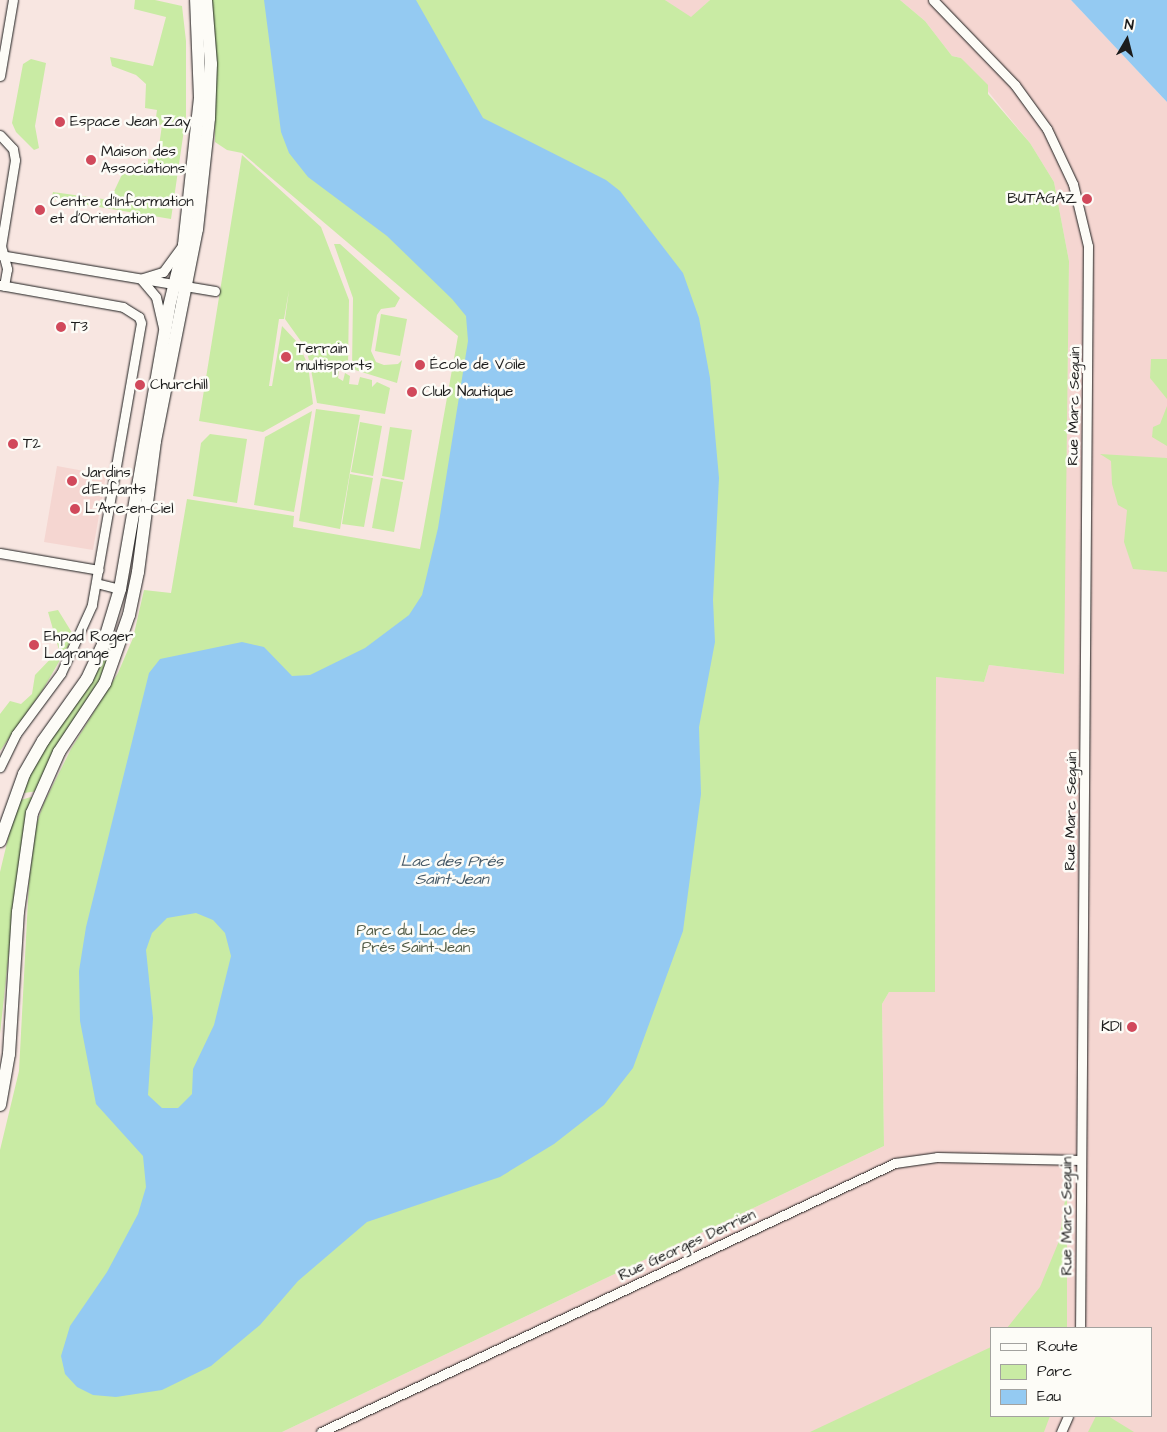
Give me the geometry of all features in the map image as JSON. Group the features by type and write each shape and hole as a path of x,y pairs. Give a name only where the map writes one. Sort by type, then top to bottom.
{"main road":[{"path":"0,841 24,774 86,679 103,645 120,589 164,332 184,245 200,98 196,0"},
{"path":"0,1105 6,1074 18,912 32,813 59,752 105,683 129,615 155,441 188,287 209,118 211,64 206,0"},
{"path":"0,1062 6,1074"}],"street":[{"path":"0,76 13,0"},
{"name":"Rue Marc Seguin","path":"932,0 1026,99 1055,143 1082,218 1088,246 1090,293 1080,1327"},
{"path":"0,135 13,149 15,160 1,246 7,269 2,286 123,308 139,317 141,323 99,570 87,620 61,673 16,734 0,767"},
{"path":"141,279 163,272 184,245"},
{"path":"2,255 215,291"},
{"path":"141,279 156,297 164,332"},
{"path":"0,553 99,570"},
{"path":"96,583 120,589"},
{"name":"Rue Georges Derrien","path":"321,1432 895,1163 938,1157 1081,1160"},
{"path":"1061,1432 1068,1417"}],"shaded area":[{"path":"665,0 710,0 691,18"},
{"path":"900,0 1071,0 1167,102 1167,1432 282,1432 884,1146 882,1004 889,992 935,992 936,677 984,682 989,665 1063,674 1069,261 1054,182 1030,143 961,58 952,56 925,21"},
{"name":"L'Arc-en-Ciel","path":"57,466 106,475 93,550 44,542"}],"green space":[{"path":"135,0 155,0 182,6 186,41 186,116 171,219 51,199 53,192 110,200 125,168 148,164 148,159 157,160 162,125 155,124 157,110 145,108 146,84 136,75 112,66 110,57 153,66 166,17 134,9"},
{"name":"Parc du Lac des Prés Saint-Jean","path":"212,0 665,0 691,17 710,0 900,0 925,21 952,56 961,58 988,85 988,94 1030,143 1054,182 1069,261 1064,674 989,665 984,682 936,677 935,992 889,992 882,1004 884,1146 282,1432 0,1432 0,1150 19,1071 29,881 36,825 44,803 71,749 118,673 133,638 144,590 171,593 187,499 294,516 293,527 420,549 458,336 242,153 227,150 215,142"},
{"path":"31,59 46,63 35,126 39,148 34,150 16,132 12,123 23,64"},
{"path":"242,155 321,227 349,300 348,367 309,360 305,347 285,319 289,290 284,319 279,319 269,386 272,386 282,326 298,343 308,365 313,404 263,432 199,421"},
{"path":"334,244 340,244 400,298 395,307 381,309 377,315 371,351 376,362 384,365 398,364 402,360 397,383 352,369 353,298"},
{"path":"381,314 407,319 400,356 375,351"},
{"path":"1151,359 1167,359 1167,399 1150,378"},
{"path":"310,364 339,370 338,378 343,381 345,373 350,376 349,384 358,385 360,377 372,380 372,387 377,382 390,388 385,414 317,403"},
{"path":"1167,406 1167,446 1152,437 1153,427 1160,424"},
{"path":"316,409 360,415 340,529 299,521"},
{"path":"312,411 294,512 254,505 265,437"},
{"path":"360,422 382,426 373,476 351,472"},
{"path":"390,427 412,430 404,480 382,476"},
{"path":"210,434 247,439 237,503 193,496 201,443"},
{"path":"1100,454 1167,458 1167,572 1133,569 1124,542 1127,510 1118,505 1112,484 1111,461"},
{"path":"350,474 373,478 364,527 342,524"},
{"path":"381,478 403,482 394,532 372,528"},
{"path":"58,610 74,636 42,691 0,751 0,714 10,701 21,704 32,694 35,675 59,650 48,612"},
{"path":"112,637 103,677 38,791 24,793 26,776 92,677"},
{"path":"34,797 10,942 0,1034 0,872 17,801"},
{"path":"1067,1186 1067,1327 1008,1327 1040,1287 1059,1241"},
{"path":"990,1347 990,1417 1050,1417 1044,1432 810,1432"},
{"path":"1096,1417 1110,1417 1134,1432 1088,1432"}],"water":[{"name":"Lac des Prés Saint-Jean","path":"264,0 416,0 483,118 606,180 620,191 683,273 699,318 710,378 719,478 713,600 715,642 699,727 701,794 683,931 633,1068 604,1105 554,1144 500,1177 367,1222 298,1281 260,1325 211,1366 162,1390 116,1397 93,1395 77,1387 65,1374 61,1356 70,1326 107,1272 138,1214 146,1187 143,1156 96,1104 80,1021 79,971 86,927 149,673 160,659 242,642 264,647 292,676 310,675 365,648 409,615 422,595 438,528 468,341 466,316 452,299 387,236 308,177 289,153 281,132","holes":["196,913 213,920 225,933 231,956 214,1025 193,1069 192,1094 178,1108 162,1108 148,1095 153,1018 146,950 152,933 167,918"]},
{"path":"1071,0 1167,0 1167,102 1150,84"}],"place":[{"name":"Espace Jean Zay","path":"60,122"},
{"name":"Maison des Associations","path":"91,160"},
{"name":"BUTAGAZ","path":"1087,199"},
{"name":"Centre d'Information et d'Orientation","path":"40,210"},
{"name":"T3","path":"61,327"},
{"name":"Terrain multisports","path":"286,357"},
{"name":"École de Voile","path":"420,365"},
{"name":"Churchill","path":"140,385"},
{"name":"Club Nautique","path":"412,392"},
{"name":"T2","path":"13,444"},
{"name":"Jardins d'Enfants","path":"72,481"},
{"name":"L'Arc-en-Ciel","path":"75,509"},
{"name":"Ehpad Roger Lagrange","path":"34,645"},
{"name":"KDI","path":"1132,1027"}]}
